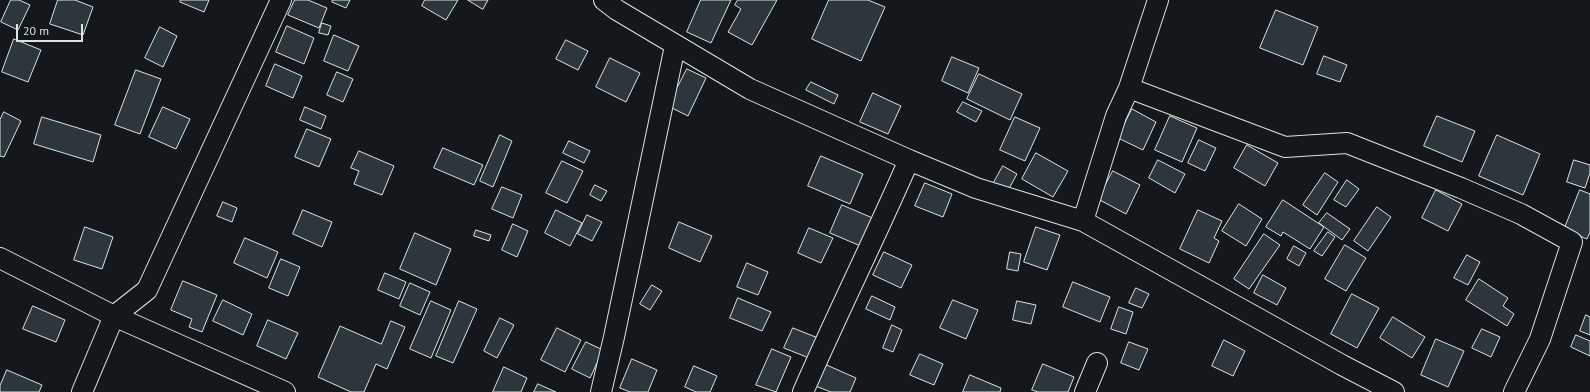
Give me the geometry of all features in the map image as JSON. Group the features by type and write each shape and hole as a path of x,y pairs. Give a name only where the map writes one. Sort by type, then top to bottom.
{"street":[{"path":"82,392 114,316 147,290 280,0"},
{"path":"604,0 617,10 700,60"},
{"path":"1083,221 1116,116 1129,88 1158,0"},
{"path":"638,23 750,89 909,160 976,188 1083,221 1342,365 1394,392"},
{"path":"601,392 614,337 675,46"},
{"path":"1129,88 1285,147 1347,143 1468,191 1521,214 1572,242 1540,339 1514,392"},
{"path":"803,392 882,223 909,160"},
{"path":"0,258 114,316 285,392"},
{"path":"1084,392 1097,363"}],"building":[{"path":"11,0 19,0 30,5 18,30 1,22"},
{"path":"58,0 75,0 93,7 83,35 50,24"},
{"path":"181,0 209,0 204,12 180,2"},
{"path":"295,0 308,0 327,8 319,28 288,15"},
{"path":"333,0 350,0 346,8 332,2"},
{"path":"425,0 458,0 446,20 422,6"},
{"path":"468,0 488,0 483,9"},
{"path":"701,0 731,0 711,43 687,32"},
{"path":"738,0 777,0 752,45 728,32 741,9 735,5"},
{"path":"829,0 868,0 885,7 861,61 812,39"},
{"path":"1276,10 1318,27 1303,65 1260,48"},
{"path":"322,23 331,26 328,35 319,33"},
{"path":"287,26 314,38 304,64 276,52"},
{"path":"160,27 177,36 163,67 145,58"},
{"path":"334,35 359,46 348,71 324,61"},
{"path":"14,39 41,50 28,82 2,72"},
{"path":"566,40 588,51 578,70 556,59"},
{"path":"1324,56 1347,65 1340,82 1317,74"},
{"path":"952,57 979,68 968,93 942,81"},
{"path":"610,58 640,73 626,102 596,87"},
{"path":"275,64 302,76 293,98 266,86"},
{"path":"687,69 706,78 688,116 668,106"},
{"path":"136,70 161,79 140,134 115,125"},
{"path":"337,72 353,79 343,102 327,95"},
{"path":"979,74 1022,94 1010,120 967,99"},
{"path":"811,82 838,95 834,104 806,90"},
{"path":"873,93 901,106 888,134 860,122"},
{"path":"963,102 982,111 976,122 957,112"},
{"path":"163,107 190,119 176,149 149,137"},
{"path":"305,107 326,116 321,129 300,120"},
{"path":"1132,109 1156,122 1143,150 1118,138"},
{"path":"4,112 21,121 4,157 0,156 0,120"},
{"path":"1170,116 1197,128 1182,162 1155,150"},
{"path":"1437,116 1475,131 1462,162 1424,146"},
{"path":"42,117 101,135 93,162 34,144"},
{"path":"1015,117 1040,128 1025,161 1000,150"},
{"path":"307,129 331,139 319,167 295,157"},
{"path":"500,135 512,141 493,187 480,181"},
{"path":"1497,135 1540,154 1523,195 1479,176"},
{"path":"1199,140 1216,148 1205,171 1188,163"},
{"path":"569,141 590,151 584,163 563,153"},
{"path":"1247,145 1278,163 1265,186 1234,168"},
{"path":"443,148 483,165 474,185 434,168"},
{"path":"359,151 394,166 382,195 354,184 359,171 351,168"},
{"path":"1036,153 1068,171 1053,197 1022,179"},
{"path":"821,156 863,174 850,204 808,186"},
{"path":"1158,160 1185,174 1175,193 1149,178"},
{"path":"1574,160 1590,165 1590,173 1585,188 1567,182"},
{"path":"562,161 583,171 567,203 546,193"},
{"path":"1003,166 1017,174 1006,194 992,186"},
{"path":"1113,171 1140,185 1126,214 1098,199"},
{"path":"1325,173 1338,182 1317,215 1303,205"},
{"path":"1347,180 1359,189 1346,207 1334,200"},
{"path":"925,183 952,194 943,217 915,206"},
{"path":"595,185 607,191 601,201 590,195"},
{"path":"502,187 522,195 513,218 492,209"},
{"path":"1436,190 1462,204 1448,231 1422,218"},
{"path":"1580,190 1590,194 1590,232 1587,239 1564,230"},
{"path":"1283,200 1324,227 1310,249 1283,232 1281,236 1266,227"},
{"path":"223,202 237,208 232,222 217,216"},
{"path":"1239,204 1262,219 1246,246 1222,231"},
{"path":"842,205 875,219 863,247 830,233"},
{"path":"1377,207 1391,217 1368,251 1354,241"},
{"path":"303,210 332,222 322,247 293,234"},
{"path":"556,210 582,223 570,246 545,233"},
{"path":"1198,210 1222,221 1214,238 1219,241 1209,263 1180,249"},
{"path":"1327,213 1350,229 1342,240 1319,223"},
{"path":"587,215 602,222 592,241 578,234"},
{"path":"679,222 712,236 700,262 669,248"},
{"path":"513,224 528,231 517,257 502,250"},
{"path":"85,227 113,237 102,269 74,260"},
{"path":"1036,227 1060,235 1047,270 1024,262"},
{"path":"809,228 833,238 821,263 798,253"},
{"path":"476,230 491,235 489,241 474,236"},
{"path":"1328,232 1335,237 1322,256 1314,251"},
{"path":"415,233 451,249 436,285 400,269"},
{"path":"1264,234 1280,245 1249,289 1234,279"},
{"path":"245,238 278,252 267,278 234,263"},
{"path":"1345,245 1366,258 1346,291 1325,279"},
{"path":"1294,246 1306,253 1299,266 1287,259"},
{"path":"884,252 912,265 901,288 873,275"},
{"path":"1010,252 1021,254 1018,271 1007,269"},
{"path":"1467,255 1480,262 1468,285 1454,278"},
{"path":"281,259 300,267 288,296 269,288"},
{"path":"747,263 768,272 758,295 737,287"},
{"path":"385,273 406,282 399,299 378,290"},
{"path":"1263,275 1286,288 1277,305 1254,293"},
{"path":"1479,279 1508,298 1503,306 1514,314 1507,326 1466,300"},
{"path":"183,281 217,295 202,332 189,327 192,319 171,310"},
{"path":"1073,282 1110,297 1100,322 1063,307"},
{"path":"410,283 430,292 420,315 400,306"},
{"path":"652,285 662,291 650,310 640,304"},
{"path":"1136,288 1149,294 1142,308 1129,303"},
{"path":"1352,294 1379,308 1357,348 1331,334"},
{"path":"872,296 895,307 890,320 866,309"},
{"path":"738,298 771,312 762,331 730,318"},
{"path":"223,300 252,314 243,335 213,321"},
{"path":"953,300 978,310 966,339 940,328"},
{"path":"431,301 451,310 431,358 410,349"},
{"path":"459,301 477,309 453,363 436,356"},
{"path":"1017,301 1036,305 1031,324 1013,320"},
{"path":"33,306 65,320 56,342 23,329"},
{"path":"1119,307 1133,312 1126,334 1111,329"},
{"path":"1586,315 1590,317 1590,335 1580,331"},
{"path":"1393,317 1425,337 1412,358 1380,338"},
{"path":"500,318 514,325 497,358 484,351"},
{"path":"268,320 298,333 286,359 257,346"},
{"path":"391,321 405,327 387,369 376,364 364,392 351,392 318,377 340,326 381,344"},
{"path":"892,325 902,330 893,352 883,348"},
{"path":"557,328 581,340 565,372 541,360"},
{"path":"793,328 818,338 809,358 784,348"},
{"path":"1482,329 1500,337 1491,357 1472,348"},
{"path":"1576,335 1590,341 1590,356 1571,347"},
{"path":"1436,339 1464,351 1448,387 1421,375"},
{"path":"1224,340 1245,351 1233,376 1212,366"},
{"path":"586,342 603,350 590,378 572,369"},
{"path":"1129,342 1148,349 1139,370 1121,363"},
{"path":"772,349 791,357 776,392 756,385"},
{"path":"920,354 943,364 934,385 910,375"},
{"path":"632,359 657,370 648,392 630,392 620,388"},
{"path":"822,363 856,378 850,392 831,392 813,385"},
{"path":"1043,364 1074,377 1068,392 1038,392 1032,390"},
{"path":"694,366 717,376 710,392 696,392 685,387"},
{"path":"504,367 527,378 521,392 493,392"},
{"path":"7,370 42,385 39,392 0,392 0,386"},
{"path":"970,375 1001,388 1000,392 963,392"},
{"path":"538,384 556,392 534,392"}]}
